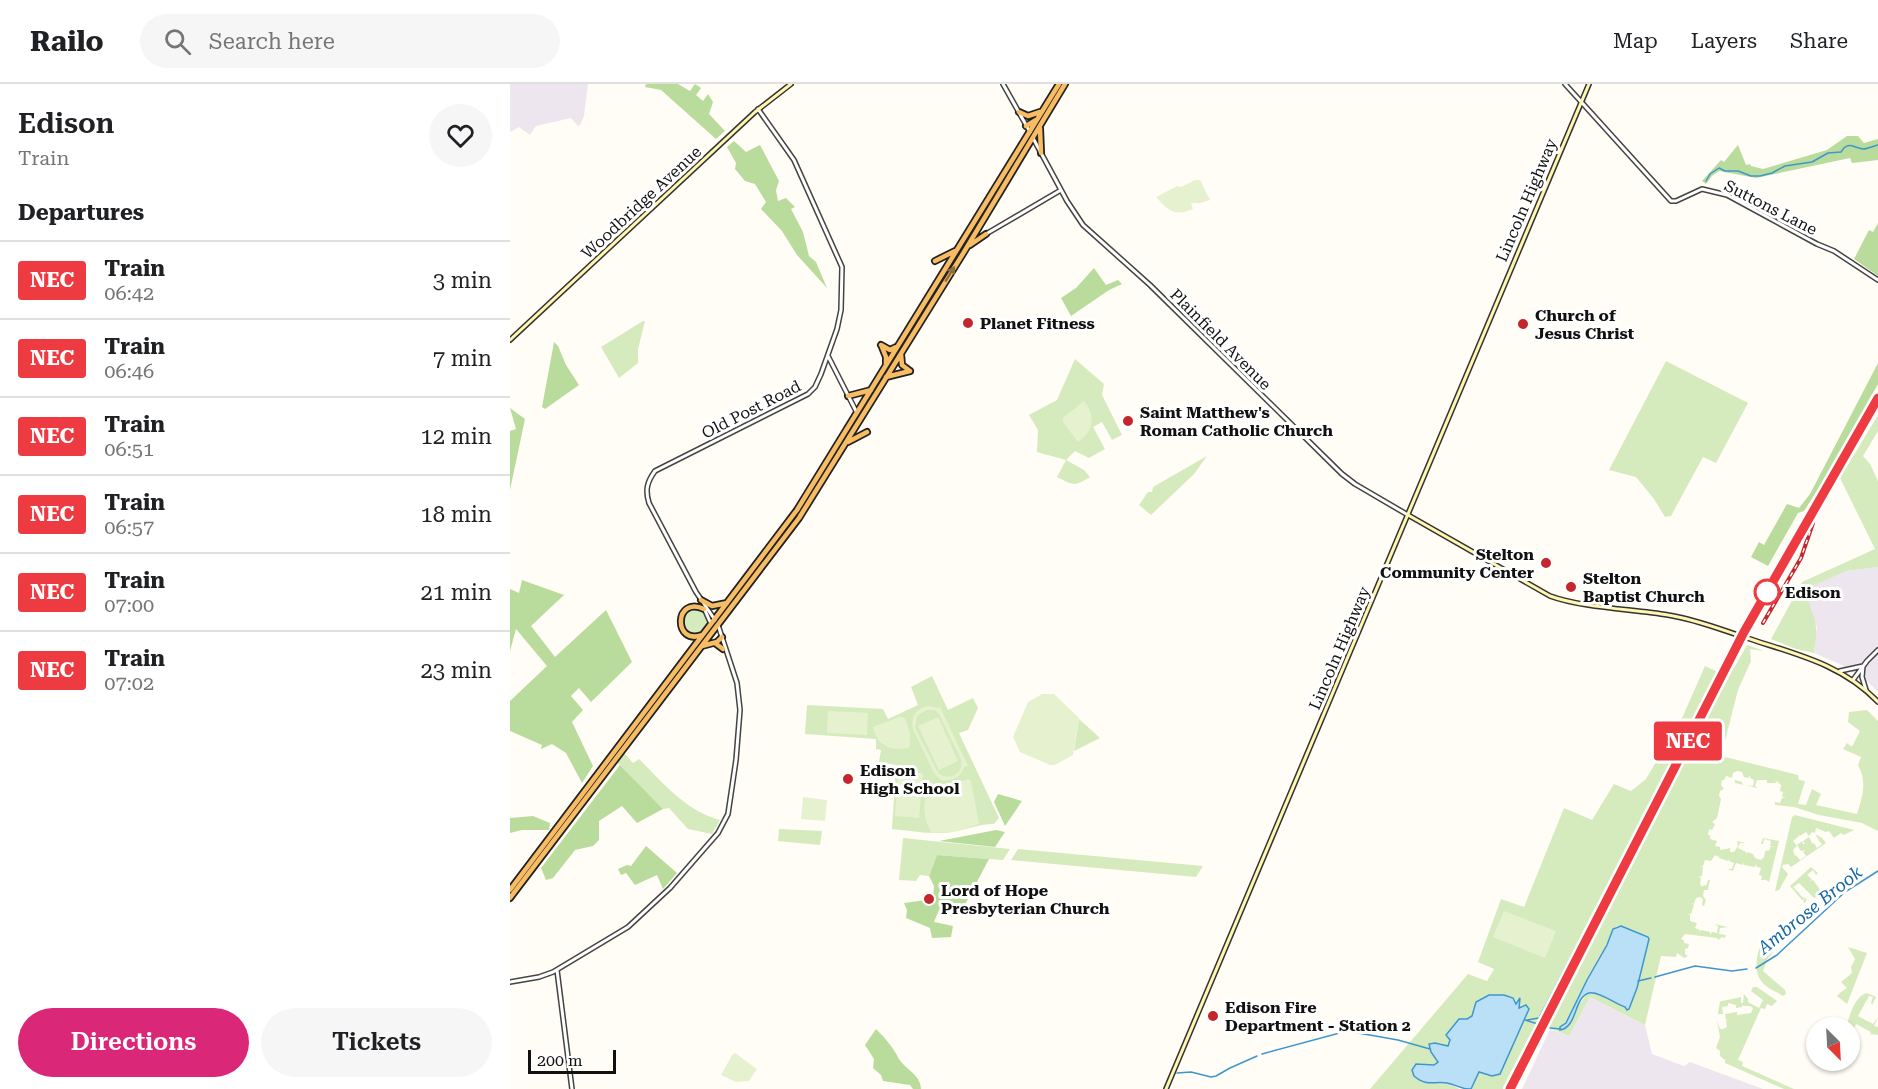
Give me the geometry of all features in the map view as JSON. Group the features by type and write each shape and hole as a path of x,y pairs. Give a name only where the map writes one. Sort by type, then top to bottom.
{"highway":[{"path":"510,898 702,646 729,601 792,518 1059,84"},
{"path":"510,890 704,634 715,625 799,518 979,228 1065,84"},
{"path":"1019,112 1033,116 1044,108"},
{"path":"1026,126 1038,118"},
{"path":"1041,125 1041,153"},
{"path":"979,228 981,234 986,234"},
{"path":"964,252 986,234"},
{"path":"944,270 941,263 934,261 955,252 962,241"},
{"path":"886,367 886,357 881,345 886,349 894,348 905,335"},
{"path":"886,377 910,371 902,365 901,353"},
{"path":"848,396 873,388"},
{"path":"846,443 867,432"},
{"path":"704,634 695,637 688,636 683,631 681,621 685,611 690,606 707,604 715,606 729,601"},
{"path":"702,646 719,640 724,650"}],"main road":[{"name":"Woodbridge Avenue","path":"510,340 758,109 791,84"},
{"name":"Lincoln Highway","path":"1166,1089 1588,84"},
{"name":"Plainfield Avenue","path":"1407,515 1503,570 1558,598 1686,619 1816,660 1840,671 1878,702"}],"street":[{"name":"Plainfield Avenue","path":"1003,84 1061,190 1083,225 1150,285 1323,457 1354,484 1407,515"},
{"path":"1565,84 1581,102"},
{"name":"Suttons Lane","path":"1581,102 1671,201 1676,201 1702,189 1719,192 1839,254 1878,280"},
{"name":"Old Post Road","path":"510,982 539,977 556,970 628,927 649,909 707,846 725,820 736,760 740,693 715,625 649,503 646,490 655,471 808,394 815,387 828,356 842,310 842,267 794,160 758,109"},
{"path":"986,234 1061,190"},
{"path":"828,356 860,420"},
{"name":"Old Post Road","path":"715,625 719,640"},
{"path":"1853,680 1878,650"},
{"path":"1840,671 1863,666"},
{"path":"1863,666 1862,677 1866,690"},
{"path":"556,970 572,1089"}],"shaded area":[{"path":"510,84 588,84 584,116 580,125 578,126 571,118 536,126 530,135 519,127 510,132"},
{"path":"1878,567 1878,692 1869,683 1842,665 1814,653 1817,627 1807,595 1810,587 1828,578 1846,571"},
{"path":"1590,997 1645,1025 1652,1054 1684,1066 1690,1062 1763,1089 1522,1089 1550,1029 1569,1036"}],"green space":[{"path":"646,84 678,84 690,91 695,84 701,88 696,95 703,101 708,94 713,102 709,114 725,131 716,139 661,90 645,87"},
{"path":"1847,136 1858,136 1864,143 1878,139 1878,160 1852,163 1850,158 1756,178 1719,171 1706,184 1702,181 1721,160 1724,162 1738,145 1746,165 1750,164 1763,169 1827,150"},
{"path":"734,141 746,152 760,145 779,181 776,190 778,201 786,198 795,207 791,209 803,232 809,256 816,262 827,288 797,255 782,231 761,209 766,202 755,184 745,181 735,169 736,163 727,147"},
{"path":"1200,180 1210,200 1191,203 1193,209 1181,212 1172,211 1156,197 1177,186 1181,187"},
{"path":"1878,223 1878,276 1854,259 1869,230 1873,232"},
{"path":"1094,268 1106,285 1118,280 1122,284 1109,290 1071,316 1061,298 1076,288"},
{"path":"645,321 638,349 638,363 619,378 601,347"},
{"path":"554,342 579,385 545,409 542,407"},
{"path":"1075,359 1104,384 1102,395 1122,435 1112,440 1102,422 1093,427 1105,449 1089,458 1075,451 1066,460 1037,452 1038,430 1029,415 1057,400"},
{"path":"1666,361 1748,403 1716,463 1703,457 1671,516 1665,517 1636,477 1609,470"},
{"path":"1878,363 1878,384 1822,483 1804,511 1798,513 1768,566 1751,557 1759,542 1764,545 1787,504 1799,508 1810,494"},
{"path":"1084,401 1090,412 1092,423 1087,433 1078,442 1063,422 1063,418"},
{"path":"510,408 525,419 510,490 510,431 516,429"},
{"path":"1878,415 1878,431 1863,456 1870,464 1878,481 1878,567 1846,571 1810,587 1808,598 1816,631 1814,653 1771,639 1802,582 1875,549 1840,478"},
{"path":"1207,456 1194,474 1151,515 1139,505 1148,492 1152,492 1153,487"},
{"path":"1066,460 1084,470 1090,477 1074,484 1057,477"},
{"path":"522,580 564,595 531,626 555,657 606,610 632,662 591,702 579,688 571,696 583,710 572,722 593,766 582,783 566,753 552,744 541,749 542,745 510,731 510,701 547,666 516,629 510,651 510,589 519,593"},
{"path":"695,609 704,613 708,622 704,631 695,635 686,631 682,622 686,613"},
{"path":"1747,645 1764,651 1750,649 1751,661 1738,690 1721,756 1798,775 1799,780 1805,781 1798,804 1806,805 1812,789 1821,794 1816,805 1857,814 1863,789 1858,765 1861,757 1843,749 1847,743 1852,747 1860,731 1848,722 1849,712 1867,710 1878,721 1878,831 1862,823 1819,815 1794,807 1775,805 1775,802 1780,803 1782,798 1786,798 1782,797 1781,785 1777,781 1767,783 1767,780 1757,780 1755,786 1758,788 1745,785 1753,786 1754,780 1750,778 1750,775 1748,778 1744,777 1742,772 1733,773 1732,778 1726,776 1722,780 1721,785 1724,789 1720,791 1721,799 1717,818 1712,822 1715,824 1712,830 1709,829 1708,835 1710,839 1717,841 1715,846 1720,847 1720,850 1730,848 1730,852 1734,852 1738,846 1737,841 1746,843 1740,843 1738,848 1746,852 1746,855 1747,852 1753,854 1755,858 1761,860 1765,851 1774,847 1770,846 1771,841 1764,839 1761,844 1763,838 1779,841 1769,882 1761,880 1762,876 1759,875 1761,868 1756,864 1755,867 1744,865 1744,862 1743,865 1736,863 1733,871 1727,869 1732,869 1734,863 1729,861 1730,858 1728,861 1715,855 1711,861 1705,860 1701,866 1703,867 1702,876 1698,877 1701,878 1702,887 1706,886 1710,880 1708,890 1704,890 1703,896 1706,900 1704,906 1702,905 1703,899 1696,898 1694,904 1691,903 1694,905 1691,914 1688,914 1690,921 1697,923 1695,928 1700,930 1699,933 1701,930 1710,932 1710,935 1712,932 1717,933 1718,926 1714,924 1728,927 1720,928 1719,934 1726,935 1725,938 1718,940 1685,934 1681,939 1684,943 1689,944 1685,949 1685,954 1688,956 1684,958 1677,953 1676,957 1661,956 1645,1025 1590,997 1569,1036 1537,1023 1504,1089 1471,1089 1479,1072 1492,1076 1500,1074 1529,1010 1524,1005 1519,1008 1520,998 1516,1004 1515,1000 1505,997 1485,997 1477,1002 1472,1016 1459,1019 1446,1036 1450,1040 1448,1046 1439,1043 1438,1062 1434,1065 1422,1064 1418,1079 1428,1083 1449,1084 1459,1089 1370,1089 1468,974 1487,981 1494,969 1478,962 1501,899 1524,907 1564,808 1592,820 1614,784 1631,791 1646,779 1683,716 1705,666 1720,673 1734,668","holes":["1617,926 1649,939 1629,1010 1616,1002 1590,993 1579,1004 1562,1030 1560,1027 1566,1023 1613,929"]},
{"path":"932,676 948,710 973,698 978,708 968,730 959,733 999,818 994,824 945,833 892,829 896,765 879,762 881,750 876,749 876,739 805,734 807,705 883,709 888,719 918,705 911,687"},
{"path":"1042,694 1054,694 1079,718 1073,755 1055,765 1020,752 1013,737 1028,702"},
{"path":"929,706 940,707 968,766 964,767 955,778 949,780 941,780 934,773 913,729 912,721 915,714","holes":["926,710 935,710 961,759 961,768 951,776 938,773 915,728 917,716"]},
{"path":"828,711 868,713 867,735 827,733"},
{"path":"899,717 905,718 910,733 910,747 904,749 892,748 882,743 873,727"},
{"path":"938,717 958,761 939,770 918,726"},
{"path":"1079,719 1100,738 1074,751"},
{"path":"624,753 633,763 639,759 686,803 720,820 712,834 688,829 669,808 663,809 617,762"},
{"path":"620,765 663,809 637,823 622,806 599,821 599,840 593,846 575,850 553,878 546,880 541,868"},
{"path":"898,772 923,773 919,818 895,816"},
{"path":"968,779 971,781 979,824 953,832 932,833 925,814 926,794"},
{"path":"998,794 1022,801 1005,826 994,802"},
{"path":"803,797 827,800 825,821 801,819"},
{"path":"1795,815 1854,830 1844,835 1841,833 1834,838 1829,831 1816,828 1815,833 1812,832 1809,836 1806,832 1800,836 1798,834 1799,836 1793,841 1797,846 1793,850 1795,856 1800,860 1806,856 1803,852 1805,850 1801,851 1797,845 1802,841 1805,844 1803,841 1809,837 1812,843 1810,844 1814,843 1817,848 1822,844 1818,840 1820,838 1818,839 1815,834 1822,838 1826,843 1791,867 1788,864 1783,865 1782,867 1788,874 1779,890 1775,891 1792,817"},
{"path":"533,816 550,823 549,830 522,830 510,833 510,818"},
{"path":"779,829 822,831 820,845 778,841"},
{"path":"996,830 1005,832 995,847 939,841"},
{"path":"903,838 1010,849 1003,860 937,855 929,876 920,875 916,881 899,880"},
{"path":"646,846 677,873 663,889 657,875 635,885 626,873 621,875 618,869 627,865 631,866"},
{"path":"1018,849 1203,866 1196,877 1011,860"},
{"path":"937,855 989,859 959,916 953,917 945,909 939,910 934,922 953,926 951,937 932,938 930,928 906,918 907,910 904,903 933,899 934,886 929,876"},
{"path":"1811,867 1818,873 1816,875 1813,870 1807,875 1812,879 1809,881 1813,880 1822,892 1815,894 1817,896 1814,898 1799,883 1793,887 1807,899 1805,903 1803,901 1805,899 1802,900 1790,886"},
{"path":"1504,911 1556,931 1545,958 1493,937"},
{"path":"1762,939 1769,942 1768,947 1771,950 1779,945 1768,958 1763,971 1785,990 1786,994 1783,996 1766,986 1758,976 1757,958"},
{"path":"1848,947 1867,953 1847,1004 1837,996 1847,988 1841,982 1852,973 1851,967 1855,959"},
{"path":"1753,987 1757,987 1777,1001 1772,1006 1767,1004 1765,1009 1761,1008 1738,1060 1743,1062 1742,1066 1794,1089 1784,1089 1725,1063 1720,1056 1720,1051 1716,1048 1720,1037 1717,1021 1720,1029 1723,1029 1727,1027 1726,1021 1728,1020 1725,1014 1751,1013 1753,1008 1750,1006 1743,1006 1743,1004 1742,1007 1736,1008 1736,1005 1728,1003 1728,1006 1722,1007 1723,1014 1718,1014 1717,1018 1720,1002 1718,1002 1741,997 1741,1003 1743,1003 1744,994 1748,1002 1759,1008 1763,1000 1751,991"},
{"path":"1867,993 1876,997 1872,1005 1873,997 1869,996 1858,1016 1860,1017 1849,1017 1856,1002"},
{"path":"1860,1017 1873,1024 1878,1017 1874,1026 1878,1027 1878,1035 1870,1034 1871,1032 1860,1026"},
{"path":"876,1029 889,1043 902,1063 916,1076 921,1089 883,1081 881,1075 873,1068 874,1059 865,1045"},
{"path":"735,1053 757,1069 749,1081 736,1082 721,1075"}],"water":[{"path":"1621,926 1649,939 1637,988 1629,1009 1602,996 1589,993 1580,1000 1570,1024 1560,1030 1560,1027 1566,1023 1607,945 1613,929"},
{"path":"1489,995 1504,995 1513,998 1516,1004 1520,998 1519,1008 1526,1005 1529,1009 1500,1074 1492,1076 1479,1072 1471,1089 1447,1083 1426,1083 1414,1076 1412,1070 1416,1064 1434,1065 1438,1062 1429,1044 1448,1046 1450,1040 1446,1035 1459,1019 1472,1016 1476,1002"}],"waterway":[{"path":"1706,181 1710,174 1719,168 1760,176 1785,166 1812,162 1828,153 1841,152 1848,146 1863,149 1878,145"},
{"name":"Ambrose Brook","path":"1756,968 1777,955 1845,892 1878,871"},
{"path":"1527,1020 1539,1018 1576,947"},
{"name":"Ambrose Brook","path":"1655,977 1695,966 1732,971 1747,969"},
{"name":"Ambrose Brook","path":"1638,981 1651,978"},
{"name":"Ambrose Brook","path":"1525,1020 1541,1025"},
{"name":"Ambrose Brook","path":"1550,1028 1561,1029"},
{"name":"Ambrose Brook","path":"1262,1054 1347,1031 1398,1040 1430,1049"},
{"name":"Ambrose Brook","path":"1177,1073 1191,1072 1216,1076 1257,1056"}],"railway":[{"path":"1510,1089 1748,626 1878,399"},
{"path":"1763,623 1801,558 1813,523"}],"train":[{"name":"NEC","path":"1510,1089 1744,632 1878,398"}],"place":[{"name":"Planet Fitness","path":"968,323"},
{"name":"Church of Jesus Christ","path":"1523,324"},
{"name":"Saint Matthew's Roman Catholic Church","path":"1128,421"},
{"name":"Stelton Community Center","path":"1546,563"},
{"name":"Stelton Baptist Church","path":"1571,587"},
{"name":"Edison","path":"1767,592"},
{"name":"Edison High School","path":"848,779"},
{"name":"Lord of Hope Presbyterian Church","path":"929,899"},
{"name":"Edison Fire Department - Station 2","path":"1213,1016"}]}
